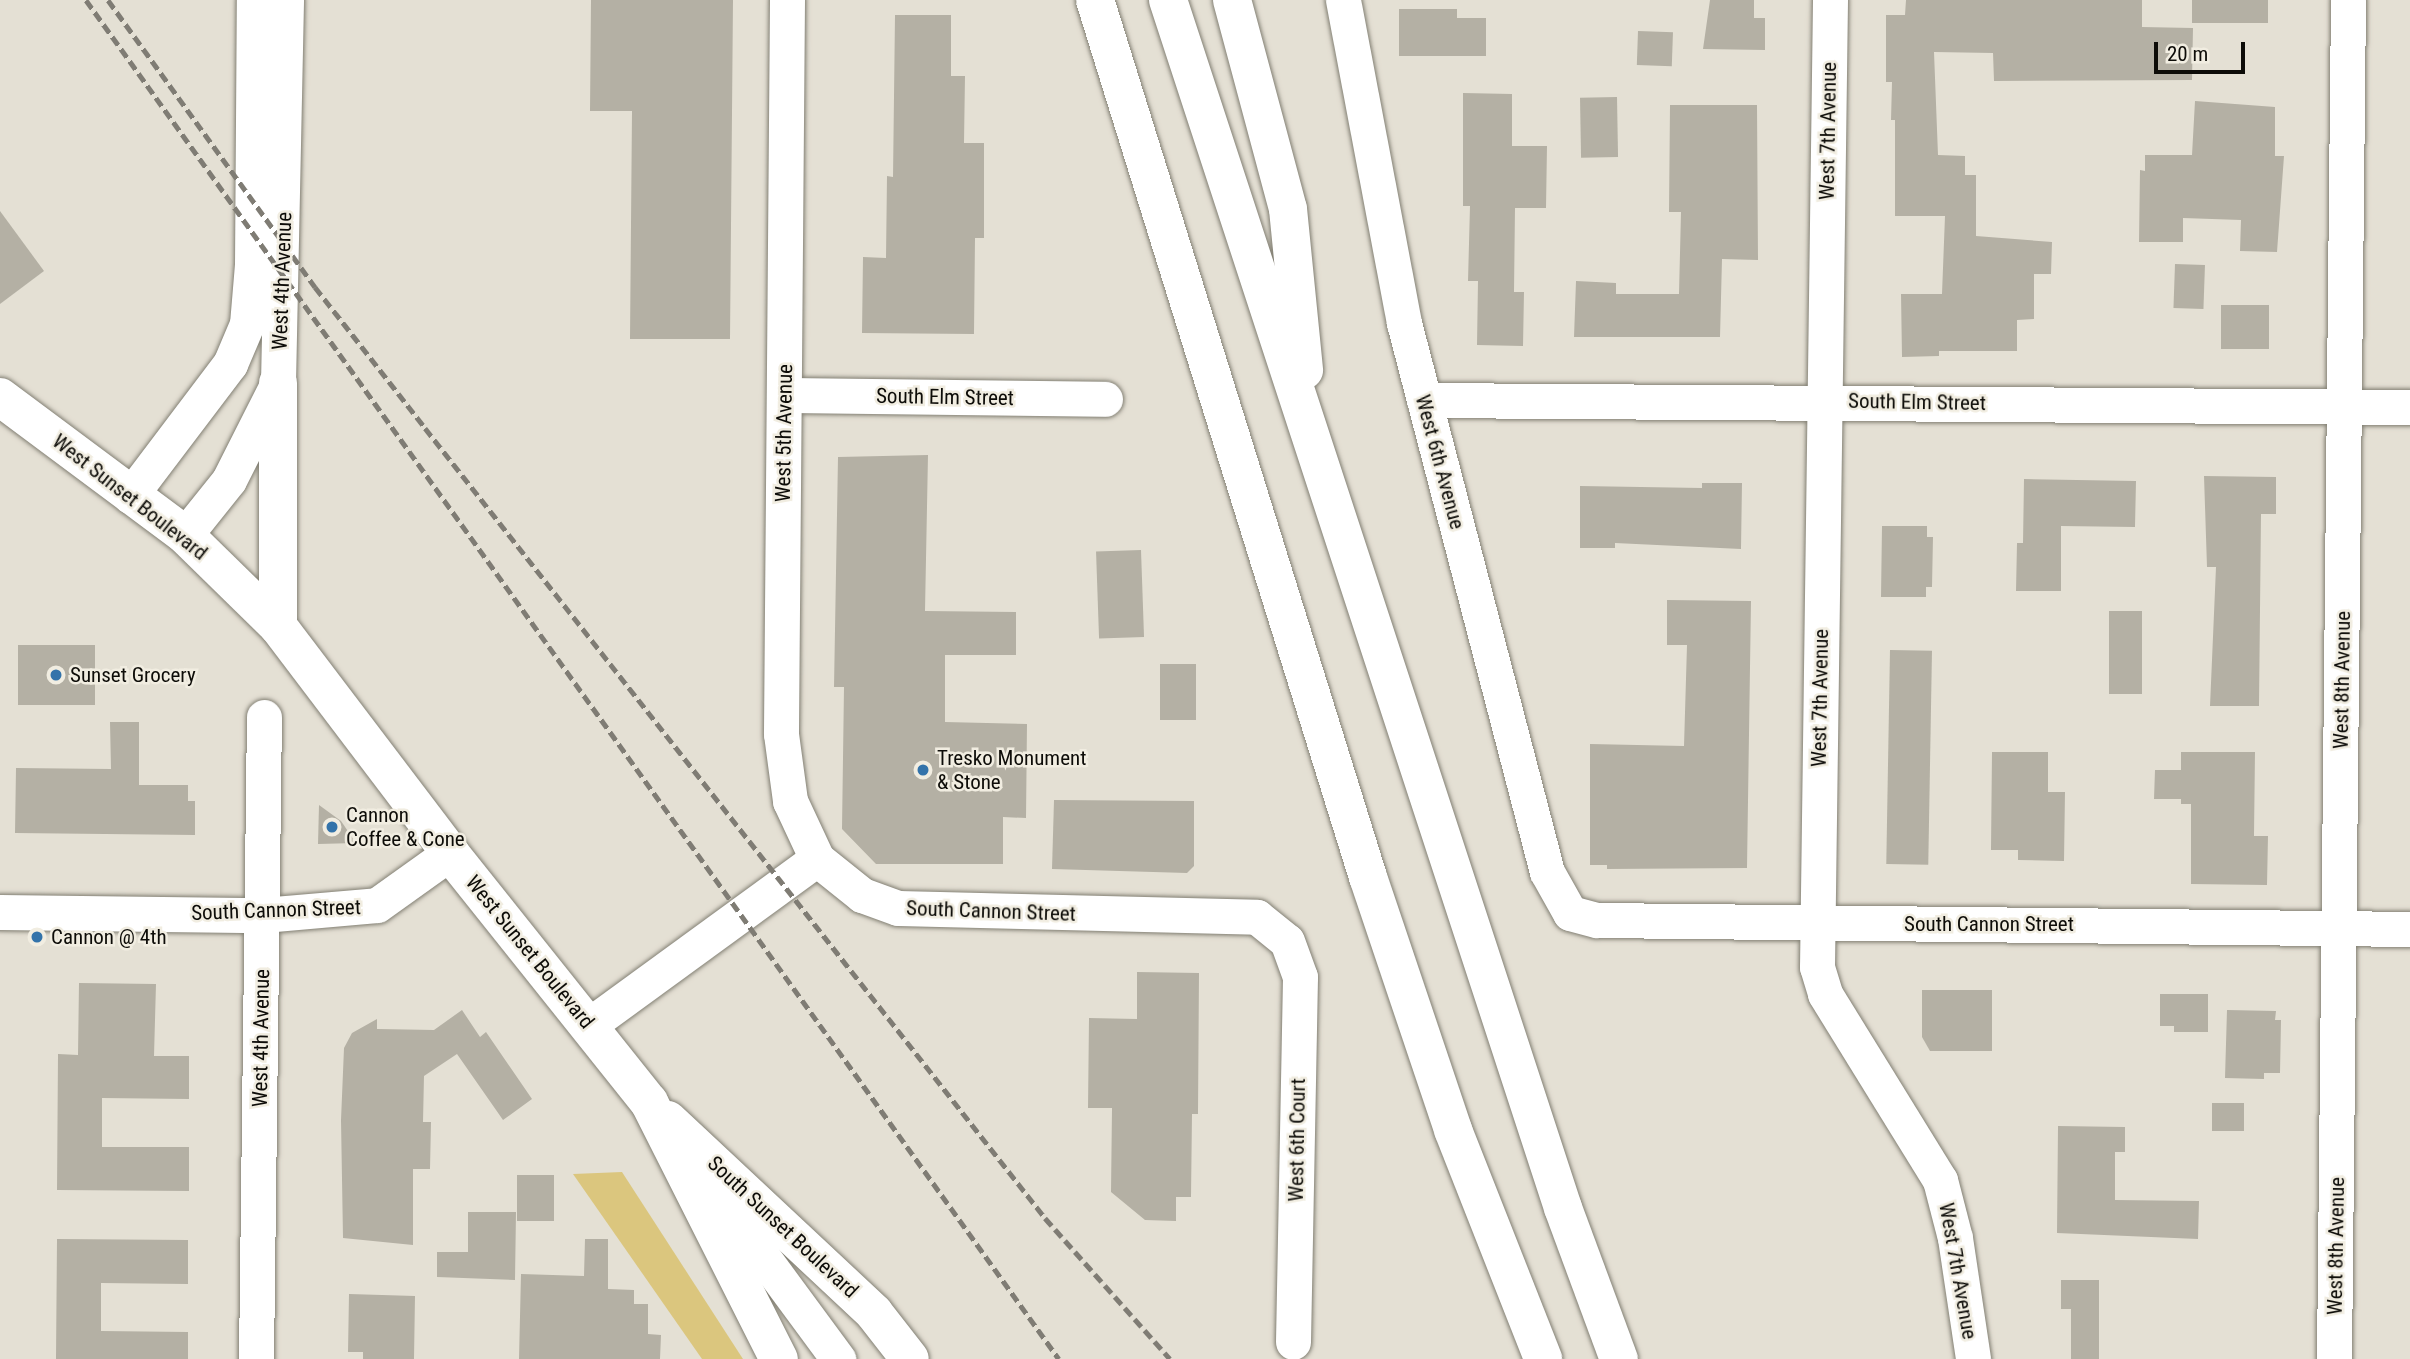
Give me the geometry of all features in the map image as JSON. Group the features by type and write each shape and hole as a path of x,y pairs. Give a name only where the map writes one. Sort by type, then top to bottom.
{"main road":[{"path":"1095,0 1368,877 1453,1130 1543,1359"},
{"path":"1168,0 1563,1208 1619,1359"},
{"path":"1232,0 1288,209 1312,445"},
{"path":"278,383 278,626"},
{"name":"West Sunset Boulevard","path":"0,397 185,535 278,626 450,853 649,1102 779,1359"},
{"name":"South Sunset Boulevard","path":"649,1102 874,1313 910,1359"}],"street":[{"name":"West 4th Avenue","path":"130,496 230,364 247,324 252,264 254,0"},
{"name":"West 4th Avenue","path":"185,535 229,480 278,383 285,0"},
{"name":"West 5th Avenue","path":"788,0 782,757 790,801 817,859"},
{"name":"West 6th Avenue","path":"1343,0 1394,276 1424,400 1548,872 1570,914"},
{"name":"West 7th Avenue","path":"1830,0 1817,967 1825,995 1940,1180 1955,1238 1973,1359"},
{"name":"West 8th Avenue","path":"2334,1359 2348,0"},
{"name":"South Elm Street","path":"785,396 1105,399"},
{"name":"South Elm Street","path":"1424,400 2410,407"},
{"name":"West 4th Avenue","path":"256,1359 264,717"},
{"name":"South Cannon Street","path":"0,912 263,915 377,905 450,853"},
{"name":"South Cannon Street","path":"817,859 862,895 898,908 1256,917 1287,941"},
{"path":"589,1025 817,859"},
{"name":"South Cannon Street","path":"1570,914 1597,920 2410,929"},
{"name":"West 6th Court","path":"1287,941 1300,977 1293,1342"},
{"path":"649,1102 838,1359"}],"shaded area":[{"path":"622,1172 743,1359 702,1359 573,1174"}],"building":[{"path":"591,0 733,0 730,339 630,339 632,111 590,111"},
{"path":"1710,0 1754,0 1754,18 1765,18 1765,50 1703,49"},
{"path":"1906,0 2142,0 2142,27 2193,28 2192,80 1994,81 1993,53 1934,52 1938,155 1965,156 1965,175 1976,175 1976,236 2052,242 2051,274 2034,274 2034,319 2017,320 2017,351 1939,351 1939,356 1902,357 1901,294 1942,294 1945,216 1895,216 1895,120 1891,120 1892,82 1886,82 1886,15 1905,15"},
{"path":"2192,0 2268,0 2268,23 2192,23"},
{"path":"1399,9 1457,9 1457,18 1486,18 1486,56 1399,56"},
{"path":"895,15 951,15 951,76 965,76 964,143 984,143 984,238 975,238 974,334 862,333 863,257 886,258 887,176 893,177"},
{"path":"1638,31 1673,32 1672,66 1637,65"},
{"path":"1463,93 1512,94 1512,146 1547,146 1546,208 1515,208 1514,292 1524,292 1523,346 1477,345 1478,281 1468,281 1470,206 1463,206"},
{"path":"1617,97 1618,157 1581,158 1580,98"},
{"path":"2195,101 2275,107 2275,156 2284,156 2277,252 2240,251 2241,220 2183,218 2183,242 2139,242 2140,170 2145,171 2145,155 2192,155"},
{"path":"1670,105 1757,105 1758,260 1722,259 1720,337 1574,337 1576,281 1616,283 1616,294 1679,294 1681,212 1669,212"},
{"path":"0,211 44,271 0,304"},
{"path":"2175,264 2205,265 2203,309 2173,308"},
{"path":"2221,305 2269,305 2269,349 2221,349"},
{"path":"928,455 925,611 1016,612 1016,655 945,655 945,722 1027,724 1026,818 1003,817 1003,864 876,864 842,829 844,687 834,687 838,457"},
{"path":"2204,476 2276,477 2276,514 2261,514 2259,706 2210,706 2216,567 2207,567"},
{"path":"2024,479 2136,481 2135,527 2061,526 2061,591 2016,591 2017,543 2023,543"},
{"path":"1702,483 1742,483 1741,549 1615,543 1615,548 1580,548 1580,486 1702,488"},
{"path":"1882,526 1927,526 1927,537 1933,537 1932,587 1926,587 1926,597 1881,597"},
{"path":"1141,550 1144,637 1099,639 1096,552"},
{"path":"1667,600 1751,601 1747,868 1607,869 1607,865 1590,865 1590,744 1684,746 1687,645 1667,645"},
{"path":"2109,611 2142,611 2142,694 2109,694"},
{"name":"Sunset Grocery","path":"18,645 95,645 95,705 18,705"},
{"path":"1890,650 1932,651 1928,865 1886,864"},
{"path":"1160,664 1196,664 1196,720 1160,720"},
{"path":"110,722 139,722 139,785 188,785 188,801 195,801 195,835 15,833 16,768 111,769"},
{"path":"1992,752 2048,752 2048,792 2065,792 2064,861 2018,860 2018,850 1991,850"},
{"path":"2181,752 2255,752 2254,836 2268,836 2267,885 2191,884 2191,804 2181,804 2181,799 2154,799 2155,770 2181,770"},
{"path":"1054,800 1194,801 1194,866 1187,873 1052,869"},
{"name":"Cannon Coffee & Cone","path":"319,805 341,821 356,843 318,844"},
{"path":"1137,972 1199,973 1198,1114 1192,1114 1191,1197 1176,1197 1176,1221 1145,1220 1111,1192 1112,1108 1088,1108 1089,1018 1137,1019"},
{"path":"79,983 156,984 154,1056 189,1056 189,1099 102,1098 102,1147 189,1147 189,1191 57,1190 58,1054 78,1055"},
{"path":"1922,990 1992,990 1992,1051 1930,1051 1922,1037"},
{"path":"2160,994 2208,994 2208,1032 2174,1032 2174,1026 2160,1026"},
{"path":"462,1010 480,1037 486,1032 532,1099 503,1120 457,1054 424,1076 423,1122 431,1122 430,1169 413,1169 413,1245 343,1238 341,1120 344,1048 352,1033 377,1019 377,1029 434,1030"},
{"path":"2227,1010 2276,1011 2275,1020 2281,1020 2280,1073 2264,1073 2264,1079 2225,1078"},
{"path":"2212,1103 2244,1103 2244,1131 2212,1131"},
{"path":"2058,1126 2125,1127 2125,1152 2115,1152 2115,1200 2199,1201 2198,1239 2057,1233"},
{"path":"517,1175 554,1175 554,1221 517,1221"},
{"path":"468,1212 516,1212 515,1280 437,1277 437,1252 468,1252"},
{"path":"57,1239 188,1240 188,1284 101,1283 101,1331 188,1332 188,1359 56,1359"},
{"path":"585,1239 608,1239 608,1289 634,1290 634,1304 648,1304 648,1334 661,1335 660,1359 519,1359 521,1274 584,1276"},
{"path":"2061,1280 2099,1280 2099,1359 2071,1359 2071,1309 2061,1309"},
{"path":"349,1294 415,1296 414,1359 363,1359 363,1352 348,1352"}],"railway":[{"path":"86,0 1059,1359"},
{"path":"108,0 315,287 425,428 1045,1218 1170,1359"}],"place":[{"name":"Sunset Grocery","path":"56,675"},
{"name":"Tresko Monument & Stone","path":"923,770"},
{"name":"Cannon Coffee & Cone","path":"332,827"},
{"name":"Cannon @ 4th","path":"37,937"}]}
